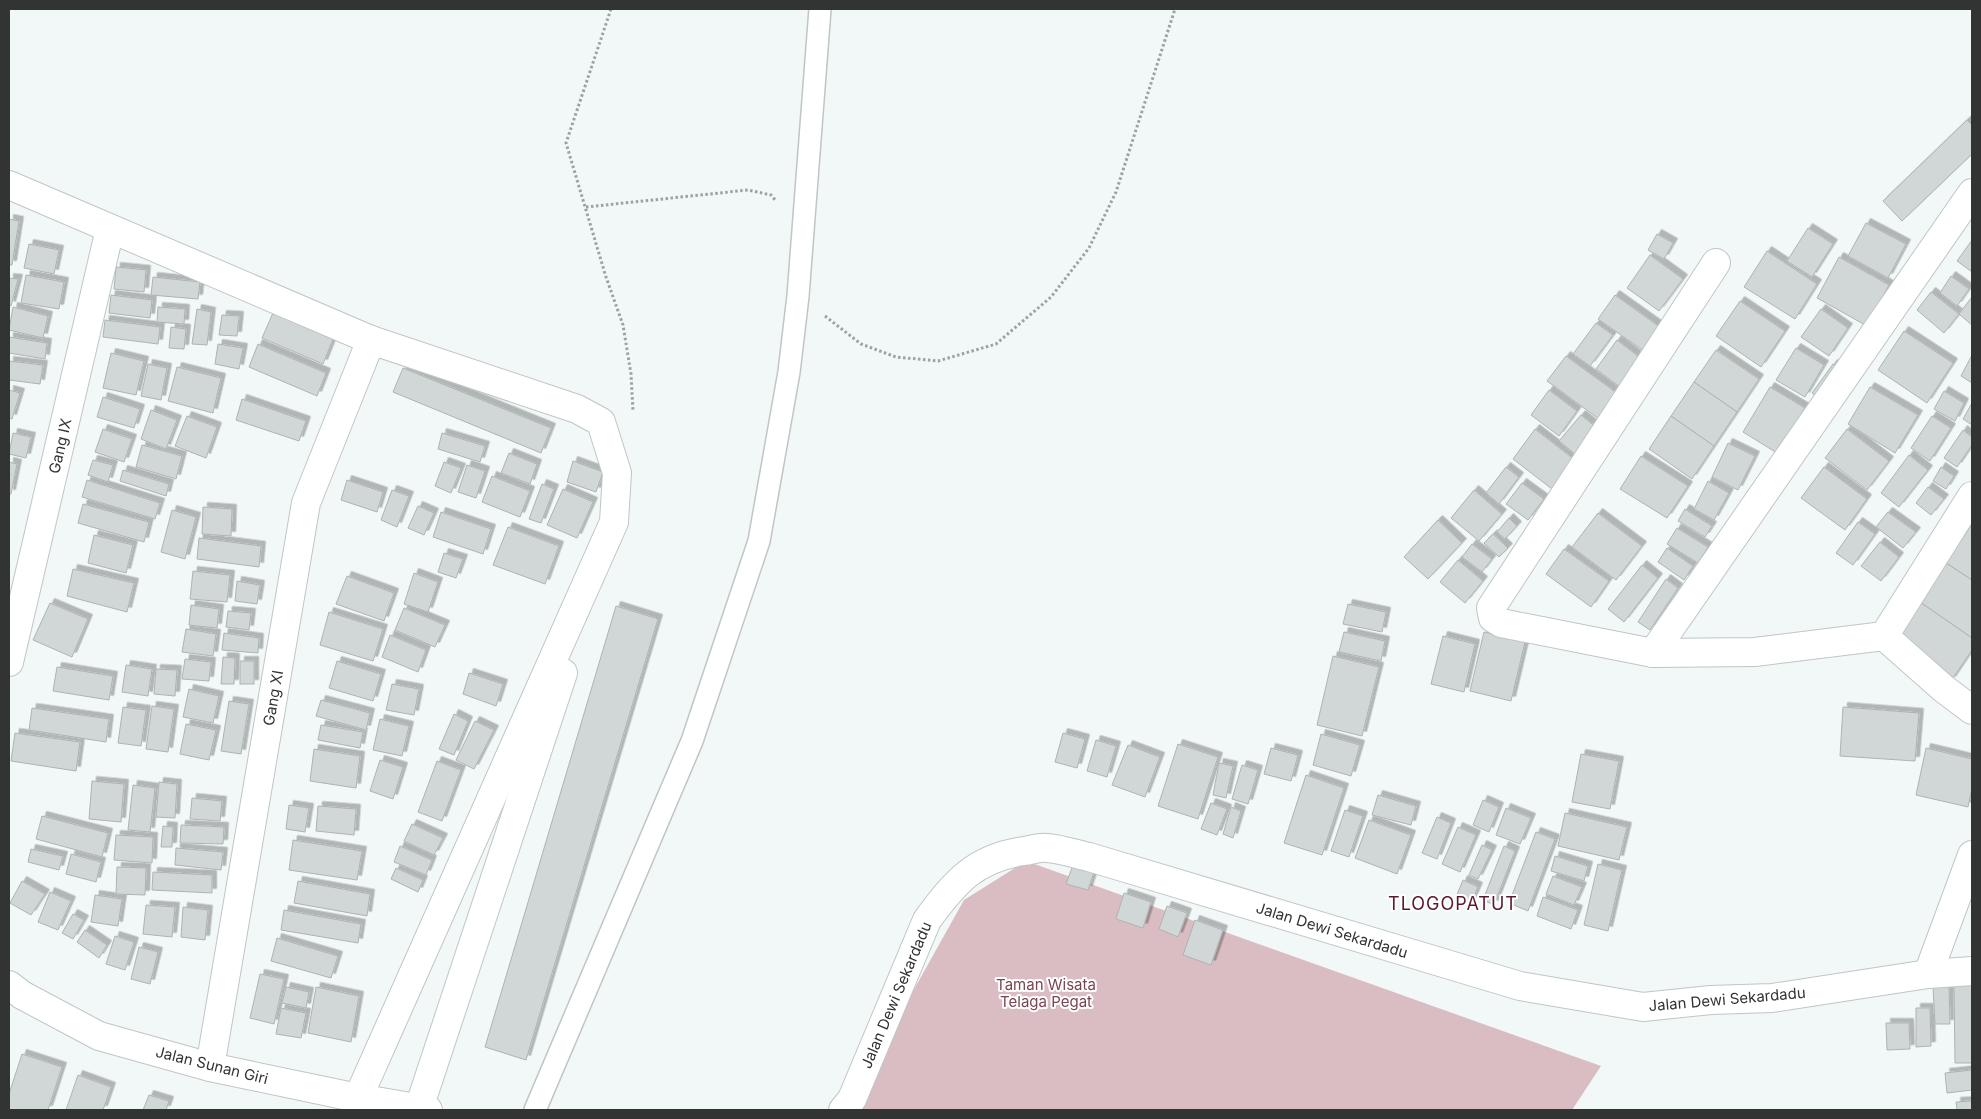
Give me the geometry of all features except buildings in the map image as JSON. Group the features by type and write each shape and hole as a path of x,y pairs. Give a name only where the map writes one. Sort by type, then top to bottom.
{"street":[{"path":"9,185 371,340 577,409 601,422 617,473 614,522 424,1109"},
{"path":"1653,653 1972,193"},
{"name":"Gang IX","path":"9,662 110,229"},
{"path":"1716,263 1490,608 1493,618 1501,623 1653,653 1755,652 1884,636 1944,689 1972,710"},
{"name":"Gang XI","path":"210,1067 306,503 371,340"},
{"path":"1884,636 1972,496"},
{"path":"358,1098 614,522"},
{"name":"Jalan Dewi Sekardadu","path":"843,1110 852,1099 927,920 945,895 977,866 990,859 1009,853 1046,848 1089,857 1520,986 1643,1007 1711,1000 1772,998 1928,974 1972,971"},
{"path":"1928,974 1972,855"},
{"name":"Jalan Sunan Giri","path":"9,985 22,995 99,1036 210,1067 358,1098 424,1109"}],"lane":[{"path":"535,1110 692,741 759,541 789,372 798,296 820,9"}],"path":[{"path":"611,9 566,143 606,277 623,325 631,374 633,414"},
{"path":"798,296 861,344 896,357 938,361 996,344 1051,297 1089,248 1116,192 1175,9"},
{"path":"586,207 748,190 771,195 780,205"}],"green space":[{"name":"Taman Wisata Telaga Pegat","path":"1026,861 1601,1066 1572,1110 859,1110 889,1034 964,900"}],"district":[{"name":"TLOGOPATUT","path":"1453,903"}]}
